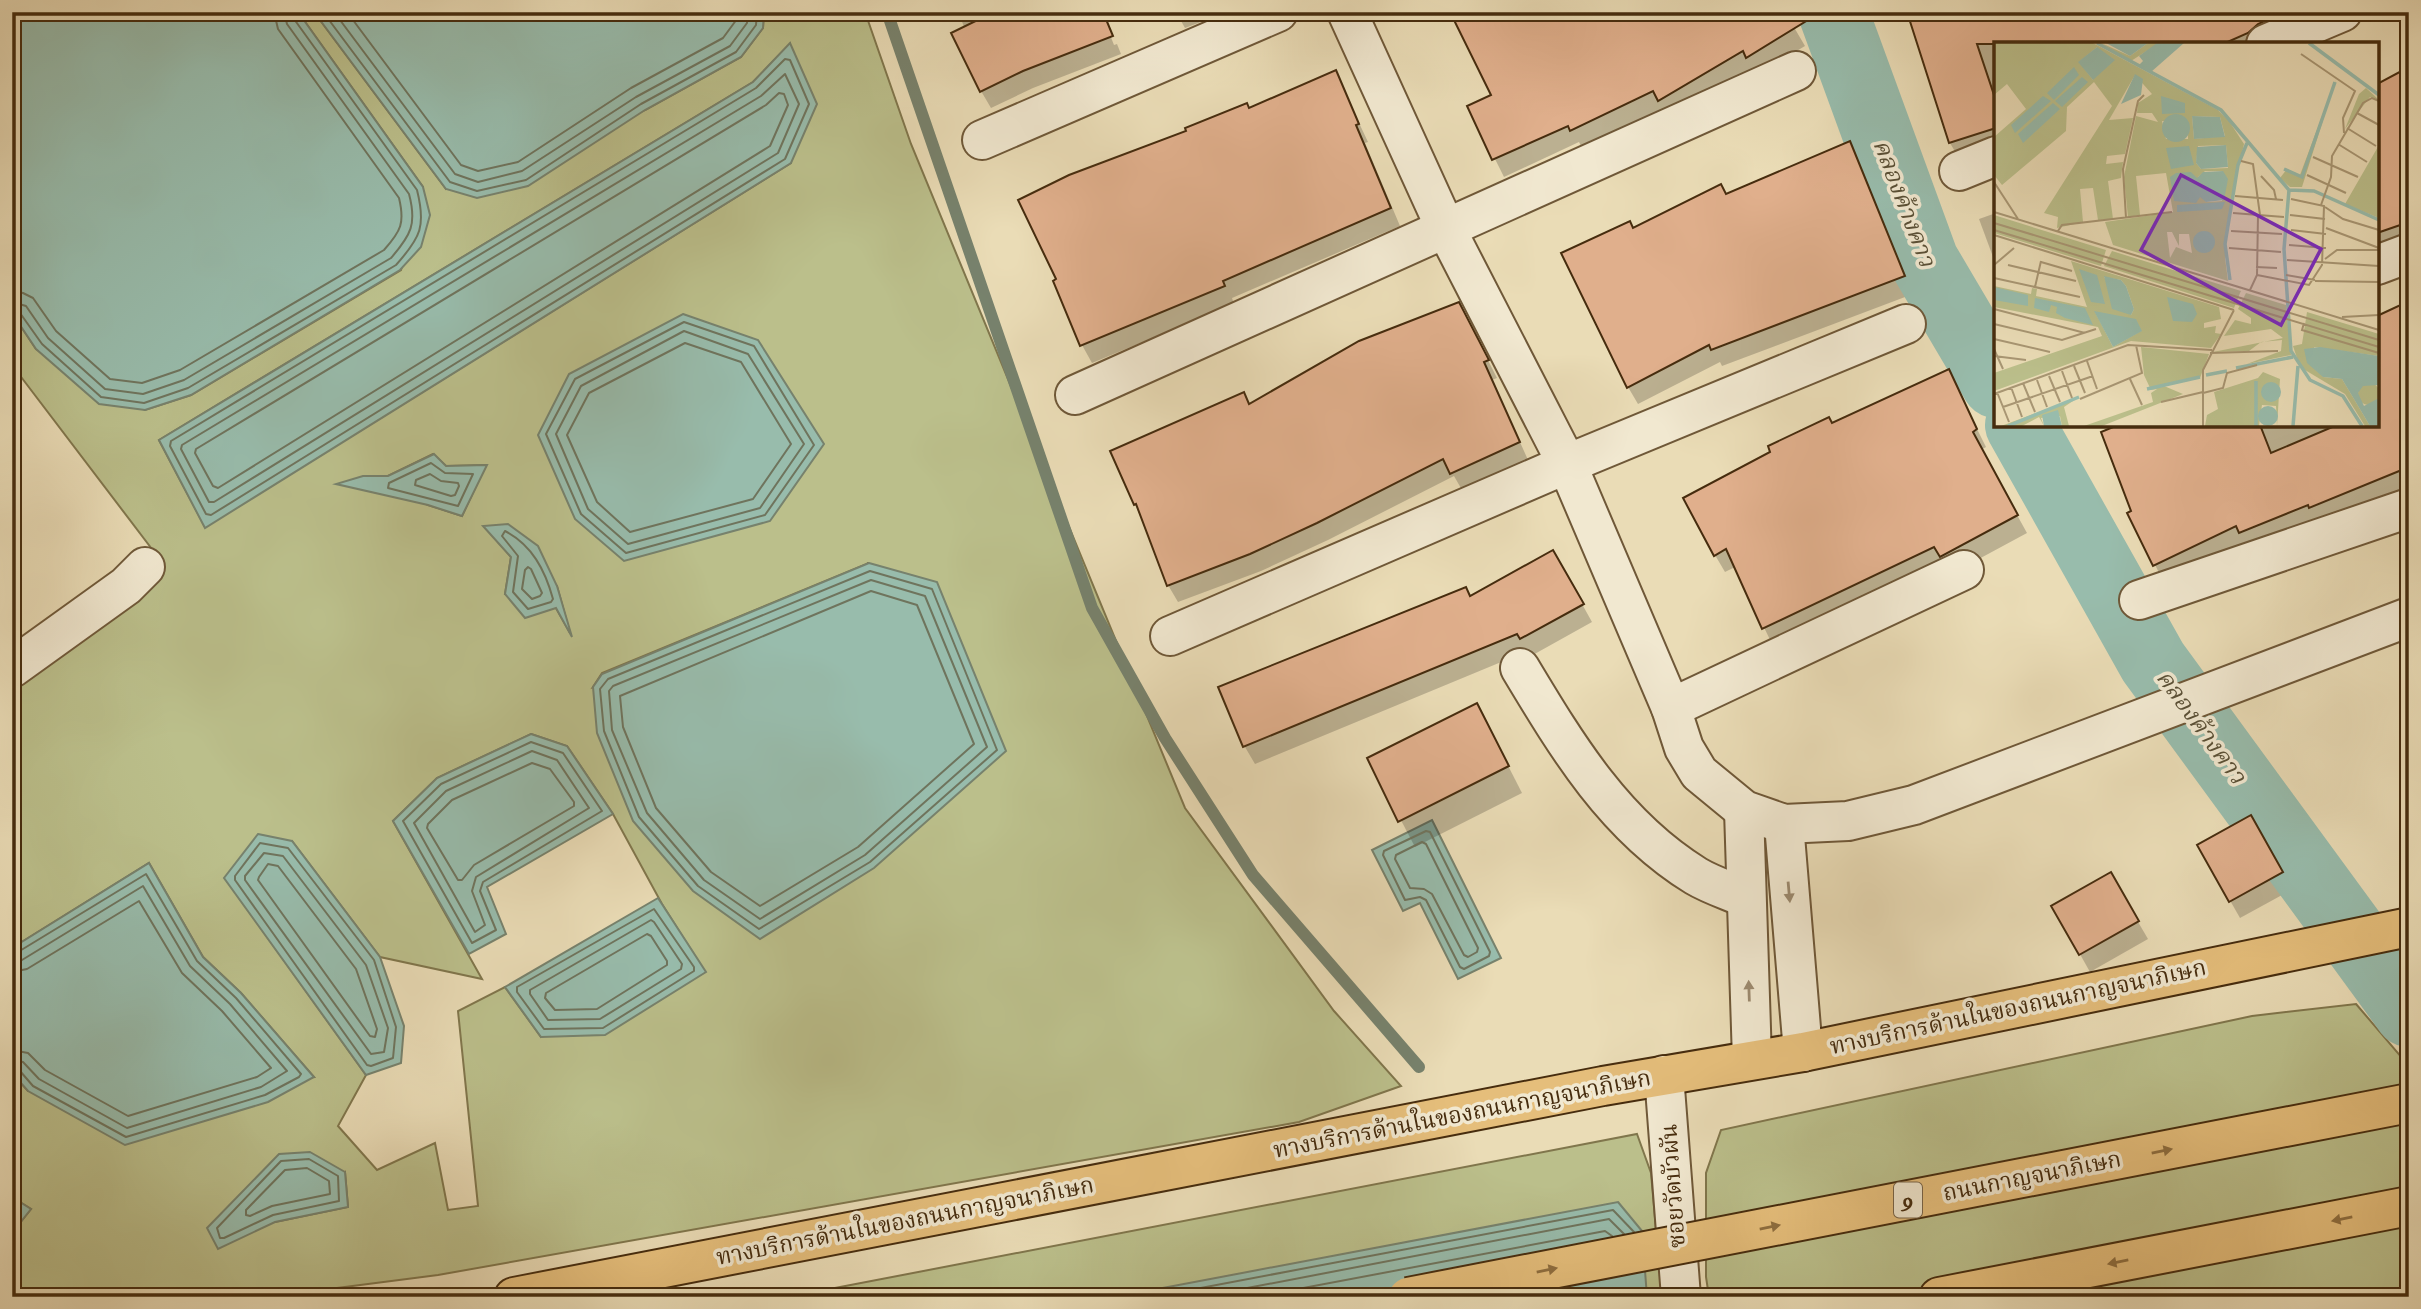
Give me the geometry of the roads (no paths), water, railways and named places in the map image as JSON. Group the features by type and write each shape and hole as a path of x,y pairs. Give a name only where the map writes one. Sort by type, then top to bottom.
{"main road":[{"name":"ทางบริการด้านในของถนนกาญจนาภิเษก","path":"514,1297 1664,1075 1803,1052 2409,926"},
{"name":"ถนนกาญจนาภิเษก","path":"1408,1297 2409,1103"},
{"path":"1939,1297 2409,1206"}],"street":[{"path":"982,140 1278,12"},
{"path":"1347,12 1445,227 1567,464 1671,708 1684,748 1699,773 1744,810 1784,824 1848,821 1914,805 2397,623"},
{"path":"2271,42 2342,12"},
{"path":"1075,395 1796,71"},
{"path":"1959,171 1994,157"},
{"path":"2379,264 2409,253"},
{"path":"1170,636 1567,464 1906,324"},
{"path":"2139,600 2409,508"},
{"path":"12,668 126,586 145,567"},
{"path":"1671,708 1964,570"},
{"path":"1520,668 1573,755 1605,798 1662,851 1698,877 1746,898"},
{"path":"1744,810 1752,1060"},
{"path":"1784,824 1803,1052"},
{"name":"ซอยวัดบัวผัน","path":"1664,1075 1681,1297"}],"water":[{"path":"12,12 298,12 423,187 430,215 421,247 400,270 191,395 145,410 99,404 36,349 12,313"},
{"path":"314,12 764,12 763,28 741,57 645,110 528,186 477,198 446,189"},
{"path":"790,43 817,104 791,163 205,528 159,440 753,82"},
{"path":"683,314 758,340 824,444 770,521 624,561 575,519 538,435 569,374"},
{"path":"434,454 446,466 487,465 462,516 428,505 336,484 363,476 388,476"},
{"path":"508,524 538,546 557,586 572,637 556,608 525,618 505,594 511,557 483,526"},
{"path":"869,563 937,582 1006,751 874,868 760,939 693,891 633,821 597,733 593,687 602,674"},
{"path":"531,734 567,746 613,814 487,887 506,934 469,954 393,821 437,778"},
{"path":"1432,820 1501,958 1458,979 1420,903 1403,911 1372,850"},
{"path":"258,834 292,841 380,957 404,1026 401,1063 366,1075 224,878"},
{"path":"149,863 203,957 241,993 314,1077 268,1102 125,1145 28,1091 12,1073 12,948"},
{"path":"658,898 706,972 605,1035 541,1037 505,987"},
{"path":"310,1152 345,1172 348,1207 275,1222 218,1249 207,1228 279,1154"},
{"path":"12,1197 31,1209 12,1233"},
{"path":"1618,1202 1642,1231 1647,1297 1115,1297"}],"waterway":[{"path":"887,12 1092,608 1165,738 1253,875 1419,1067"},
{"name":"คลองค้างคาว","path":"1833,12 1924,261 1994,380"},
{"name":"คลองค้างคาว","path":"2021,427 2153,662 2409,1012"}]}
